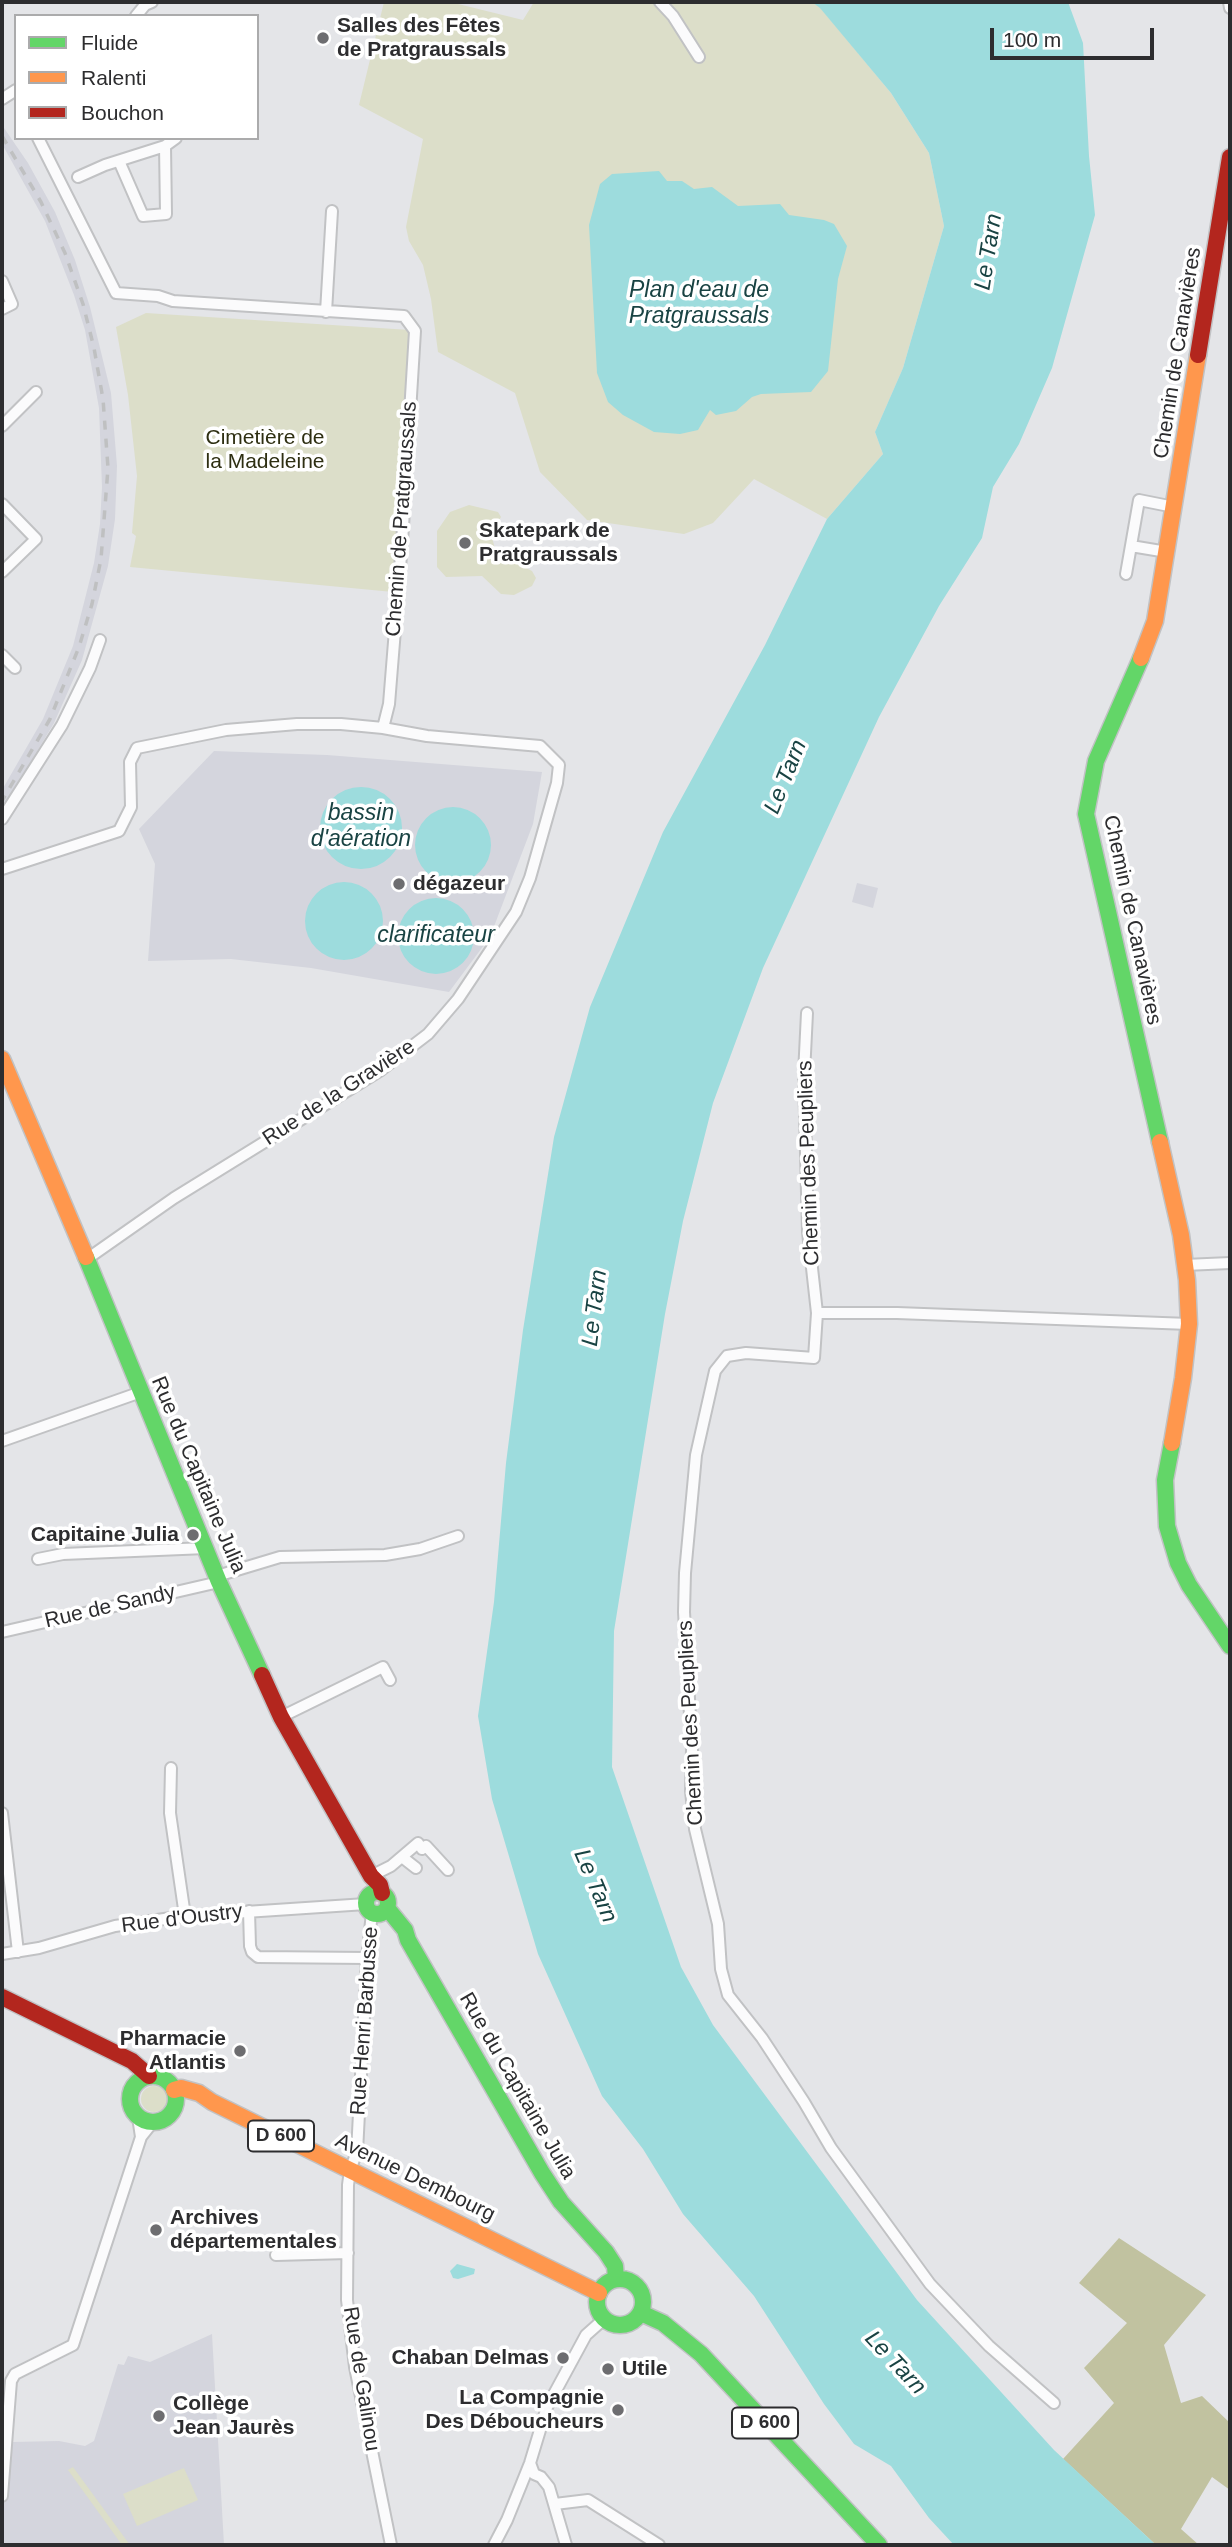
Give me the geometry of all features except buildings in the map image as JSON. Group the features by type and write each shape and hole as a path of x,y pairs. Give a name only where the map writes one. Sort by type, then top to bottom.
{"street":[{"path":"138,14 145,5 152,2"},
{"path":"660,2 673,16 699,57"},
{"path":"1229,2 1230,8"},
{"path":"2,99 14,94"},
{"name":"Chemin de Pratgraussals","path":"39,140 116,293 158,296 173,302 404,316 415,331 402,543 389,704 383,728"},
{"path":"78,177 105,164 119,162 165,146 173,140"},
{"path":"119,162 143,216 166,214 165,146"},
{"name":"Chemin de Canavières","path":"1230,156 1155,621 1131,684 1096,761 1086,814 1181,1235 1185,1265 1189,1324 1183,1378 1165,1480 1167,1526 1178,1563 1189,1585 1230,1646"},
{"path":"326,312 332,211"},
{"path":"2,281 12,304 2,309"},
{"path":"2,426 36,392"},
{"path":"1126,574 1139,500 1174,507"},
{"path":"2,505 36,539 2,572"},
{"path":"1131,546 1167,552"},
{"path":"2,819 62,725 90,668 100,640"},
{"path":"2,655 15,668"},
{"path":"2,869 118,831 131,807 130,762 136,748 226,730 297,724 383,728"},
{"name":"Rue de la Gravière","path":"87,1259 174,1198 381,1070 428,1034 458,999 516,912 530,878 557,783 559,765 540,746 426,736 383,728"},
{"name":"Chemin des Peupliers","path":"807,1013 804,1074 808,1232 817,1313 814,1358 746,1353 727,1356 715,1371 696,1455 685,1573 684,1612 695,1829 718,1924 721,1969 728,1995 761,2038 831,2148 930,2284 989,2346 1054,2403"},
{"name":"Rue du Capitaine Julia","path":"2,1059 48,1163 218,1579 281,1717 371,1876 380,1885 377,1904 405,1930 408,1940 542,2173 561,2202 606,2252 615,2266 616,2279"},
{"path":"1185,1265 1230,1263"},
{"path":"817,1313 897,1313 1189,1324"},
{"path":"2,1441 141,1392"},
{"name":"Rue de Sandy","path":"2,1632 218,1579 280,1557 385,1555 420,1549 458,1536"},
{"path":"38,1559 64,1554 206,1548"},
{"path":"281,1717 383,1667 390,1680"},
{"path":"171,1768 170,1813 185,1916"},
{"path":"2,1813 18,1952"},
{"path":"371,1876 391,1866 418,1843 422,1849 426,1846 448,1870"},
{"path":"402,1857 416,1868"},
{"name":"Rue d'Oustry","path":"2,1954 115,1926 185,1916 377,1904"},
{"name":"Rue Henri Barbusse","path":"350,2170 357,2152 367,1958 377,1904"},
{"path":"249,1911 250,1946 252,1952 258,1956 367,1958"},
{"path":"2,1997 132,2061 149,2076"},
{"path":"120,2057 131,2069 134,2085 130,2102 146,2119 164,2119 174,2098 169,2082 161,2077 149,2076 134,2085"},
{"name":"Avenue Dembourg","path":"174,2098 212,2102 599,2293"},
{"path":"2,2496 11,2381 15,2374 73,2345 146,2119"},
{"name":"Rue de Galinou","path":"350,2170 347,2300 355,2367 391,2545"},
{"path":"276,2255 348,2253"},
{"path":"616,2279 631,2281 641,2291 641,2313 637,2319 625,2325 610,2323 604,2319 597,2307 599,2293 609,2282 616,2279"},
{"name":"D 600","path":"641,2313 663,2323 701,2354 879,2545"},
{"path":"494,2545 530,2463 547,2407 586,2335 604,2319"},
{"path":"530,2463 534,2474 541,2477 549,2487 566,2545"},
{"path":"555,2504 588,2500 659,2545"}],"shaded area":[{"path":"2,125 28,163 55,212 75,260 90,307 111,393 117,466 115,519 108,566 82,660 54,723 2,810 2,790 43,719 73,646 94,563 102,487 99,408 85,330 45,221 2,144"},
{"path":"214,751 327,755 542,772 533,824 490,937 449,992 311,968 231,959 148,961 155,864 139,829"},
{"path":"857,883 878,888 873,908 852,902"},
{"name":"Collège Jean Jaurès","path":"212,2334 224,2545 2,2545 2,2519 12,2442 59,2441 85,2446 94,2441 118,2364 124,2365 128,2356 150,2362"}],"green space":[{"path":"384,2 450,2 523,20 534,2 812,2 820,7 891,93 929,153 944,226 903,368 875,432 883,454 827,519 754,479 713,523 684,534 587,520 540,472 515,393 438,352 431,299 423,265 409,241 406,227 423,139 359,105"},
{"name":"Cimetière de la Madeleine","path":"146,313 410,330 393,592 130,567 136,536 132,533 137,476 128,395 116,327"},
{"name":"Skatepark de Pratgraussals","path":"469,505 498,512 501,517 491,533 496,553 532,571 536,578 532,586 514,595 501,594 482,576 446,577 437,567 437,531 450,512"},
{"path":"154,2086 163,2090 167,2099 163,2108 154,2112 145,2108 141,2099 145,2090"},
{"path":"1119,2238 1206,2295 1164,2345 1181,2403 1202,2396 1230,2423 1230,2490 1212,2477 1181,2529 1199,2545 1156,2545 1063,2459 1114,2403 1084,2368 1127,2323 1079,2283"},
{"path":"73,2467 130,2545 122,2545 68,2470"},
{"path":"184,2468 198,2500 137,2526 123,2494"}],"water":[{"name":"Le Tarn","path":"812,2 1068,2 1083,43 1095,215 1052,368 1019,444 993,487 982,538 939,606 879,717 763,968 713,1103 683,1221 665,1314 614,1631 612,1767 681,1967 713,2025 917,2300 1054,2450 1156,2545 954,2545 929,2518 891,2466 854,2444 824,2404 754,2296 683,2214 643,2149 602,2096 538,1954 492,1799 478,1716 494,1602 506,1463 523,1330 554,1137 590,1007 663,832 765,645 827,519 883,454 875,432 903,368 944,226 929,153 891,93 820,8"},
{"name":"Plan d'eau de Pratgraussals","path":"659,171 667,181 682,181 694,189 712,187 738,206 780,204 789,215 834,224 847,246 838,279 828,371 811,392 761,394 752,397 736,411 716,415 710,410 698,430 680,434 654,432 623,415 608,402 597,373 589,225 600,184 612,174"},
{"name":"bassin d'aération","path":"361,787 377,790 390,799 399,812 402,828 399,844 390,857 377,866 361,869 345,866 332,857 323,844 320,828 323,812 332,799 345,790"},
{"name":"clarificateur","path":"453,807 467,810 480,818 488,831 491,845 488,859 480,872 467,880 453,883 439,880 426,872 418,859 415,845 418,831 426,818 439,810"},
{"name":"bassin d'aération","path":"344,882 359,885 372,893 380,906 383,921 380,936 372,949 359,957 344,960 329,957 316,949 308,936 305,921 308,906 316,893 329,885"},
{"name":"clarificateur","path":"436,898 450,901 463,909 471,922 474,936 471,950 463,963 450,971 436,974 422,971 409,963 401,950 398,936 401,922 409,909 422,901"},
{"path":"457,2264 475,2269 474,2274 453,2278 450,2271"}],"railway":[{"path":"2,136 41,202 65,253 83,304 103,399 108,468 101,559 92,604 79,647 50,719 2,801"}],"traffic: fast":[{"path":"1141,658 1096,761 1086,814 1160,1142"},
{"path":"86,1257 219,1582 262,1675"},
{"path":"1172,1443 1165,1480 1167,1526 1178,1563 1189,1585 1230,1646"},
{"path":"377,1892 385,1895 388,1903 385,1911 377,1914 369,1911 366,1903 369,1895 377,1892"},
{"path":"387,1908 405,1930 408,1940 542,2173 561,2202 606,2252 615,2266 616,2279"},
{"path":"153,2076 169,2083 176,2099 169,2115 153,2122 137,2115 130,2099 137,2083 153,2076"},
{"path":"620,2279 636,2286 643,2302 636,2318 620,2325 604,2318 597,2302 604,2286 620,2279"},
{"path":"641,2313 663,2323 701,2354 879,2545"}],"traffic: slow":[{"path":"1141,658 1155,621 1198,355"},
{"path":"2,1059 86,1257"},
{"path":"1160,1142 1181,1235 1189,1324 1172,1443"},
{"path":"174,2090 181,2088 199,2093 212,2102 599,2293"}],"traffic: jam":[{"path":"1198,355 1230,157"},
{"path":"262,1675 281,1717 371,1876 380,1885 382,1893"},
{"path":"2,1997 132,2061 149,2076"}],"place":[{"name":"Salles des Fêtes de Pratgraussals","path":"323,38"},
{"name":"Skatepark de Pratgraussals","path":"465,543"},
{"name":"dégazeur","path":"399,884"},
{"name":"Capitaine Julia","path":"193,1535"},
{"name":"Pharmacie Atlantis","path":"240,2051"},
{"name":"Archives départementales","path":"156,2230"},
{"name":"Chaban Delmas","path":"563,2358"},
{"name":"Utile","path":"608,2369"},
{"name":"La Compagnie Des Déboucheurs","path":"618,2410"},
{"name":"Collège Jean Jaurès","path":"159,2416"}]}
